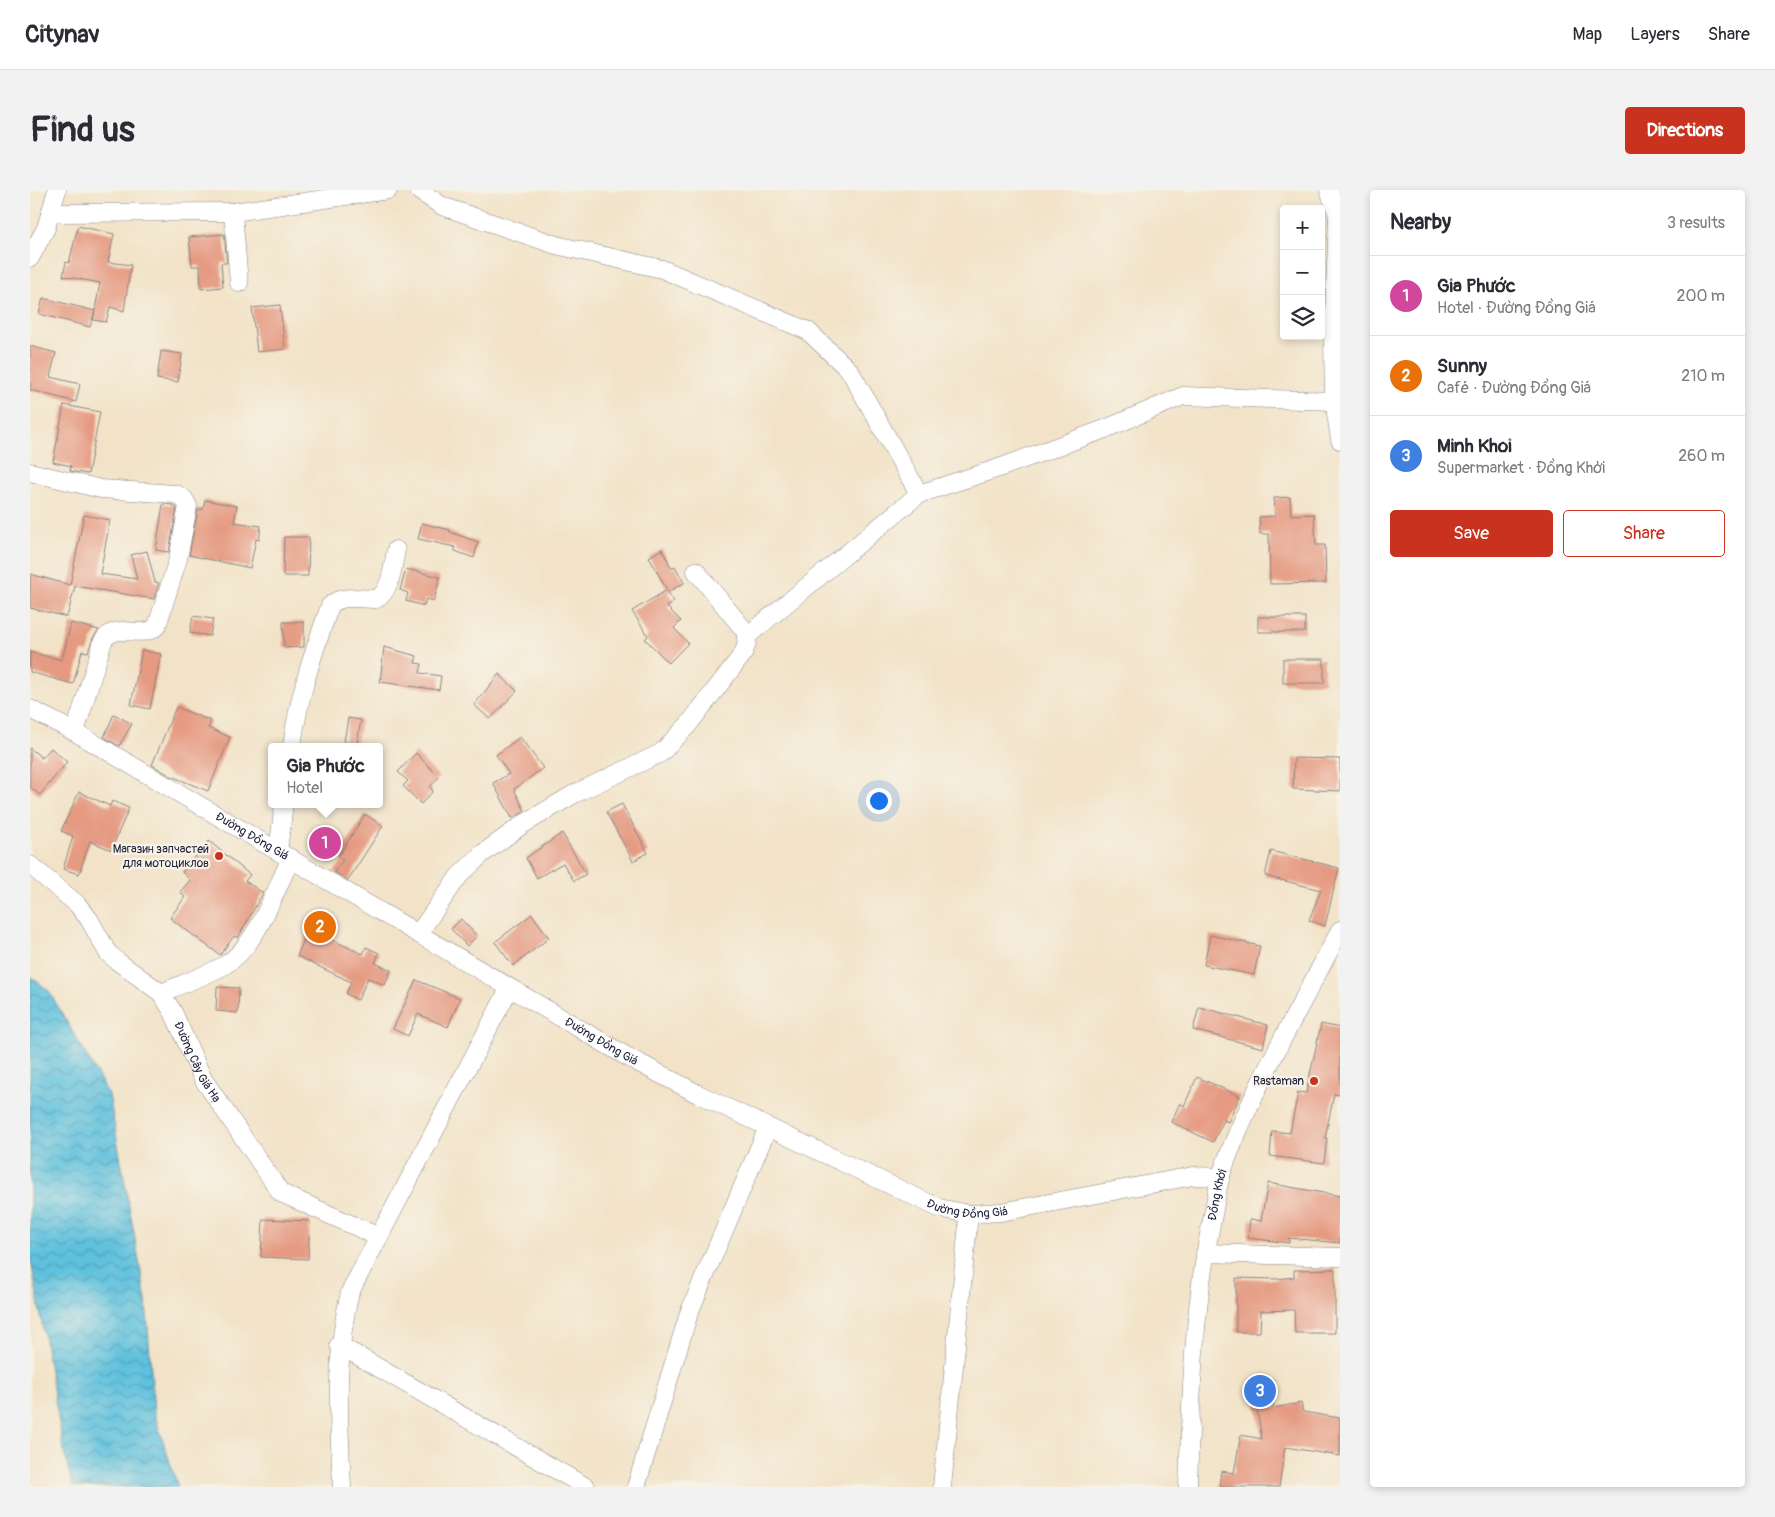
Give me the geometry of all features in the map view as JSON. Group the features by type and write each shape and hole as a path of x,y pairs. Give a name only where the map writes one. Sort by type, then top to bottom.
{"street":[{"path":"30,258 46,228 57,190"},
{"path":"50,213 233,212 388,190"},
{"path":"418,190 442,206 556,245 662,269 808,331 850,371 919,494"},
{"path":"1329,190 1338,216 1333,338 1334,401 1340,440"},
{"path":"233,212 239,282"},
{"path":"746,637 919,494 1096,433 1183,396 1334,401"},
{"path":"30,472 101,489 176,494 184,499 188,506 178,559 157,626 145,632 118,631 107,634 103,641 75,732"},
{"path":"293,743 301,694 330,606 342,599 376,599 381,597 386,589 396,550"},
{"path":"418,934 459,876 482,854 522,825 566,799 661,753 688,725 743,654 746,637 744,631 696,571"},
{"name":"Đường Đồng Giá","path":"30,709 75,732 509,989 626,1056 698,1094 939,1208 969,1214 1001,1212 1086,1198 1193,1176 1221,1177"},
{"path":"161,993 225,965 242,950 257,929 284,855 284,808"},
{"name":"Đường Cây Giá Hạ","path":"30,865 77,904 89,919 108,952 116,961 161,993 173,1012 203,1079 281,1193 379,1237"},
{"name":"Đồng Khởi","path":"1188,1487 1191,1383 1205,1253 1221,1177 1254,1097 1340,930"},
{"path":"342,1487 337,1381 340,1344 350,1292 509,989"},
{"path":"636,1487 689,1313 768,1127"},
{"path":"942,1487 969,1214"},
{"path":"1205,1253 1340,1257"},
{"path":"340,1344 586,1487"}],"water":[{"path":"30,976 49,991 109,1095 146,1300 154,1413 178,1487 73,1487 64,1452 30,1254"}],"building":[{"path":"78,226 114,234 108,262 131,265 124,311 110,307 106,322 93,320 100,283 63,276 66,262 69,263"},
{"path":"224,234 227,263 221,263 223,287 201,289 200,266 192,266 189,237"},
{"path":"43,298 95,311 90,327 39,314"},
{"path":"280,305 285,349 257,352 252,308"},
{"path":"30,346 56,353 50,377 80,384 76,402 30,390"},
{"path":"161,351 182,354 178,382 157,379"},
{"path":"64,405 100,412 88,474 70,471 71,466 53,462"},
{"path":"1290,497 1291,515 1314,514 1316,545 1325,545 1326,583 1270,584 1269,534 1260,534 1259,517 1275,516 1274,498"},
{"path":"205,500 237,506 234,522 261,526 259,540 256,539 250,568 189,555 198,509 203,509"},
{"path":"163,504 173,505 177,508 169,552 156,550"},
{"path":"84,515 110,520 100,574 137,579 131,555 147,551 155,582 159,583 154,599 75,586 67,617 30,608 30,574 70,585"},
{"path":"422,523 450,530 450,532 478,542 474,558 455,551 455,547 418,539"},
{"path":"284,537 309,537 308,576 283,576"},
{"path":"662,549 672,569 675,566 684,583 668,592 674,602 667,607 681,621 674,628 688,643 669,663 645,639 648,636 632,611 667,590 649,557"},
{"path":"406,569 440,577 434,601 426,599 424,606 406,601 408,593 400,590"},
{"path":"193,616 213,619 210,636 190,633"},
{"path":"1258,617 1305,617 1305,632 1258,632"},
{"path":"283,622 304,622 304,647 284,648"},
{"path":"71,623 99,630 93,638 88,652 82,651 73,684 30,672 30,652 62,660"},
{"path":"384,647 417,656 415,663 422,664 420,673 441,676 439,690 380,682"},
{"path":"142,650 161,654 150,709 131,705"},
{"path":"1283,659 1324,659 1324,683 1283,683"},
{"path":"499,674 517,691 490,719 474,705"},
{"path":"176,707 211,721 208,728 230,737 208,791 171,776 152,765"},
{"path":"114,714 132,724 119,746 104,737"},
{"path":"348,718 361,720 357,743 344,742"},
{"path":"520,737 543,768 514,789 525,811 512,818 493,783 509,774 496,755"},
{"path":"30,748 42,758 51,748 67,762 40,795 30,787"},
{"path":"416,753 439,777 430,787 433,791 421,804 403,786 408,781 398,772"},
{"path":"1294,758 1340,759 1340,791 1293,789"},
{"path":"79,792 110,806 112,801 129,808 111,850 90,841 79,874 63,869 73,836 61,831"},
{"path":"622,804 648,853 633,861 606,812"},
{"path":"365,814 383,826 348,880 334,872 343,860 338,857"},
{"path":"562,833 586,874 574,881 563,863 537,878 526,858"},
{"path":"209,841 250,875 245,881 263,893 238,938 234,936 220,955 170,918 185,897 180,892 190,880 182,872"},
{"path":"1271,851 1339,868 1325,926 1309,920 1321,890 1265,876"},
{"path":"532,914 549,938 513,966 495,942"},
{"path":"314,917 328,924 323,936 363,954 366,947 379,953 375,963 391,970 385,985 368,978 358,1000 346,994 351,982 297,956"},
{"path":"461,919 477,936 467,946 451,929"},
{"path":"1210,935 1260,946 1254,975 1204,965"},
{"path":"416,980 460,998 448,1027 418,1014 408,1036 393,1029"},
{"path":"217,987 239,988 238,1013 216,1011"},
{"path":"1199,1007 1268,1025 1263,1048 1193,1030"},
{"path":"1321,1024 1340,1028 1340,1095 1334,1094 1325,1138 1327,1138 1324,1163 1270,1156 1272,1131 1290,1133 1298,1092 1306,1093"},
{"path":"1197,1077 1240,1096 1228,1122 1224,1120 1213,1142 1171,1122 1180,1103 1184,1106"},
{"path":"1268,1183 1340,1196 1340,1243 1289,1238 1289,1243 1248,1238 1250,1219 1261,1221"},
{"path":"263,1219 310,1221 308,1259 261,1257"},
{"path":"1335,1269 1335,1333 1295,1333 1294,1310 1261,1311 1260,1332 1236,1332 1236,1278 1277,1279 1294,1277 1294,1270"},
{"path":"1256,1379 1274,1380 1273,1408 1301,1403 1303,1412 1340,1418 1340,1456 1285,1447 1279,1487 1219,1487 1221,1471 1234,1473 1241,1435 1262,1439 1255,1398"}],"place":[{"name":"Gia Phước","path":"325,843"},
{"name":"Магазин запчастей для мотоциклов","path":"219,856"},
{"name":"Sunny","path":"320,927"},
{"name":"Rastaman","path":"1314,1081"},
{"name":"Minh Khoi","path":"1260,1391"}]}
